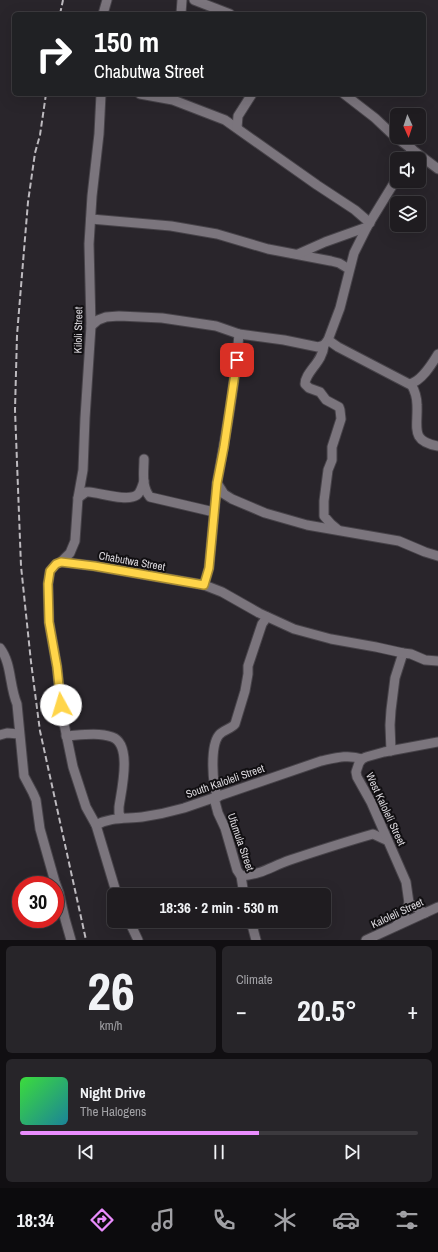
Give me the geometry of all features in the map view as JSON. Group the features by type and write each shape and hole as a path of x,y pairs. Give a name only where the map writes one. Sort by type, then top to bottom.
{"street":[{"path":"104,12 107,0"},
{"path":"181,12 182,0"},
{"path":"194,0 225,12"},
{"name":"Kiloli Street","path":"61,562 70,553 75,541 78,498 83,470 91,326 89,244 101,96"},
{"path":"158,96 175,98 225,120 355,210 369,225"},
{"path":"237,128 238,116 251,96"},
{"path":"347,96 375,118 393,135 438,168"},
{"path":"338,529 326,519 324,511 327,478 333,456 332,447 340,423 340,410 326,400 320,392 309,388 304,384 308,375 323,353 342,302 354,253 391,188"},
{"path":"91,219 171,226 217,234 268,249 339,262 349,269"},
{"path":"298,254 369,225"},
{"path":"91,326 98,320 106,317 119,316 162,318 216,326 239,334 284,340 318,347 326,342"},
{"path":"204,585 209,568 217,483 237,360 239,334"},
{"path":"326,342 406,383 411,384"},
{"path":"411,384 430,366 438,354"},
{"path":"411,384 417,404 417,434 421,441 438,446"},
{"path":"144,460 145,490 150,497 214,512"},
{"path":"78,498 86,492 131,498 138,494 144,481"},
{"path":"217,483 224,494 266,513 307,525 399,540 438,556"},
{"path":"61,562 56,564 50,571 48,584 48,609 50,635 57,667 62,714 73,767 86,807 96,825 115,888"},
{"name":"Chabutwa Street","path":"61,562 94,566 204,585 222,592 251,609 294,629 332,639 411,654 425,660 438,660"},
{"name":"Ufumula Street","path":"243,888 225,828 218,813 214,782 215,743 220,734 235,724 245,691 248,666 262,624 267,617"},
{"path":"0,648 8,660 13,694 17,704 24,776 36,800 40,829 55,882 60,893 71,940"},
{"path":"391,751 391,710 395,678 403,653"},
{"path":"0,735 10,733 19,734"},
{"path":"66,736 90,734 105,735 114,738 119,742 124,758 125,770 119,807 121,818"},
{"name":"West Kaloleli Street","path":"409,903 406,882 356,772 362,759 372,754 438,742"},
{"name":"South Kaloleli Street","path":"96,825 107,820 142,817 164,813 321,761 343,756 355,756 362,759"},
{"path":"372,834 378,819"},
{"path":"240,876 253,875 263,872 287,861 372,834 386,840"},
{"path":"396,926 403,918 409,903 418,910 426,913"},
{"name":"Kaloleli Street","path":"366,940 438,907"},
{"path":"132,928 138,940"},
{"path":"253,928 256,940"}],"railway":[{"path":"60,12 63,0"},
{"path":"46,96 28,202 17,335 15,410 21,566 40,731 86,940"}],"route":[{"path":"61,705 54,647 50,635 48,609 48,579 52,567 61,562 94,566 204,585 209,568 217,483 237,360"}]}
